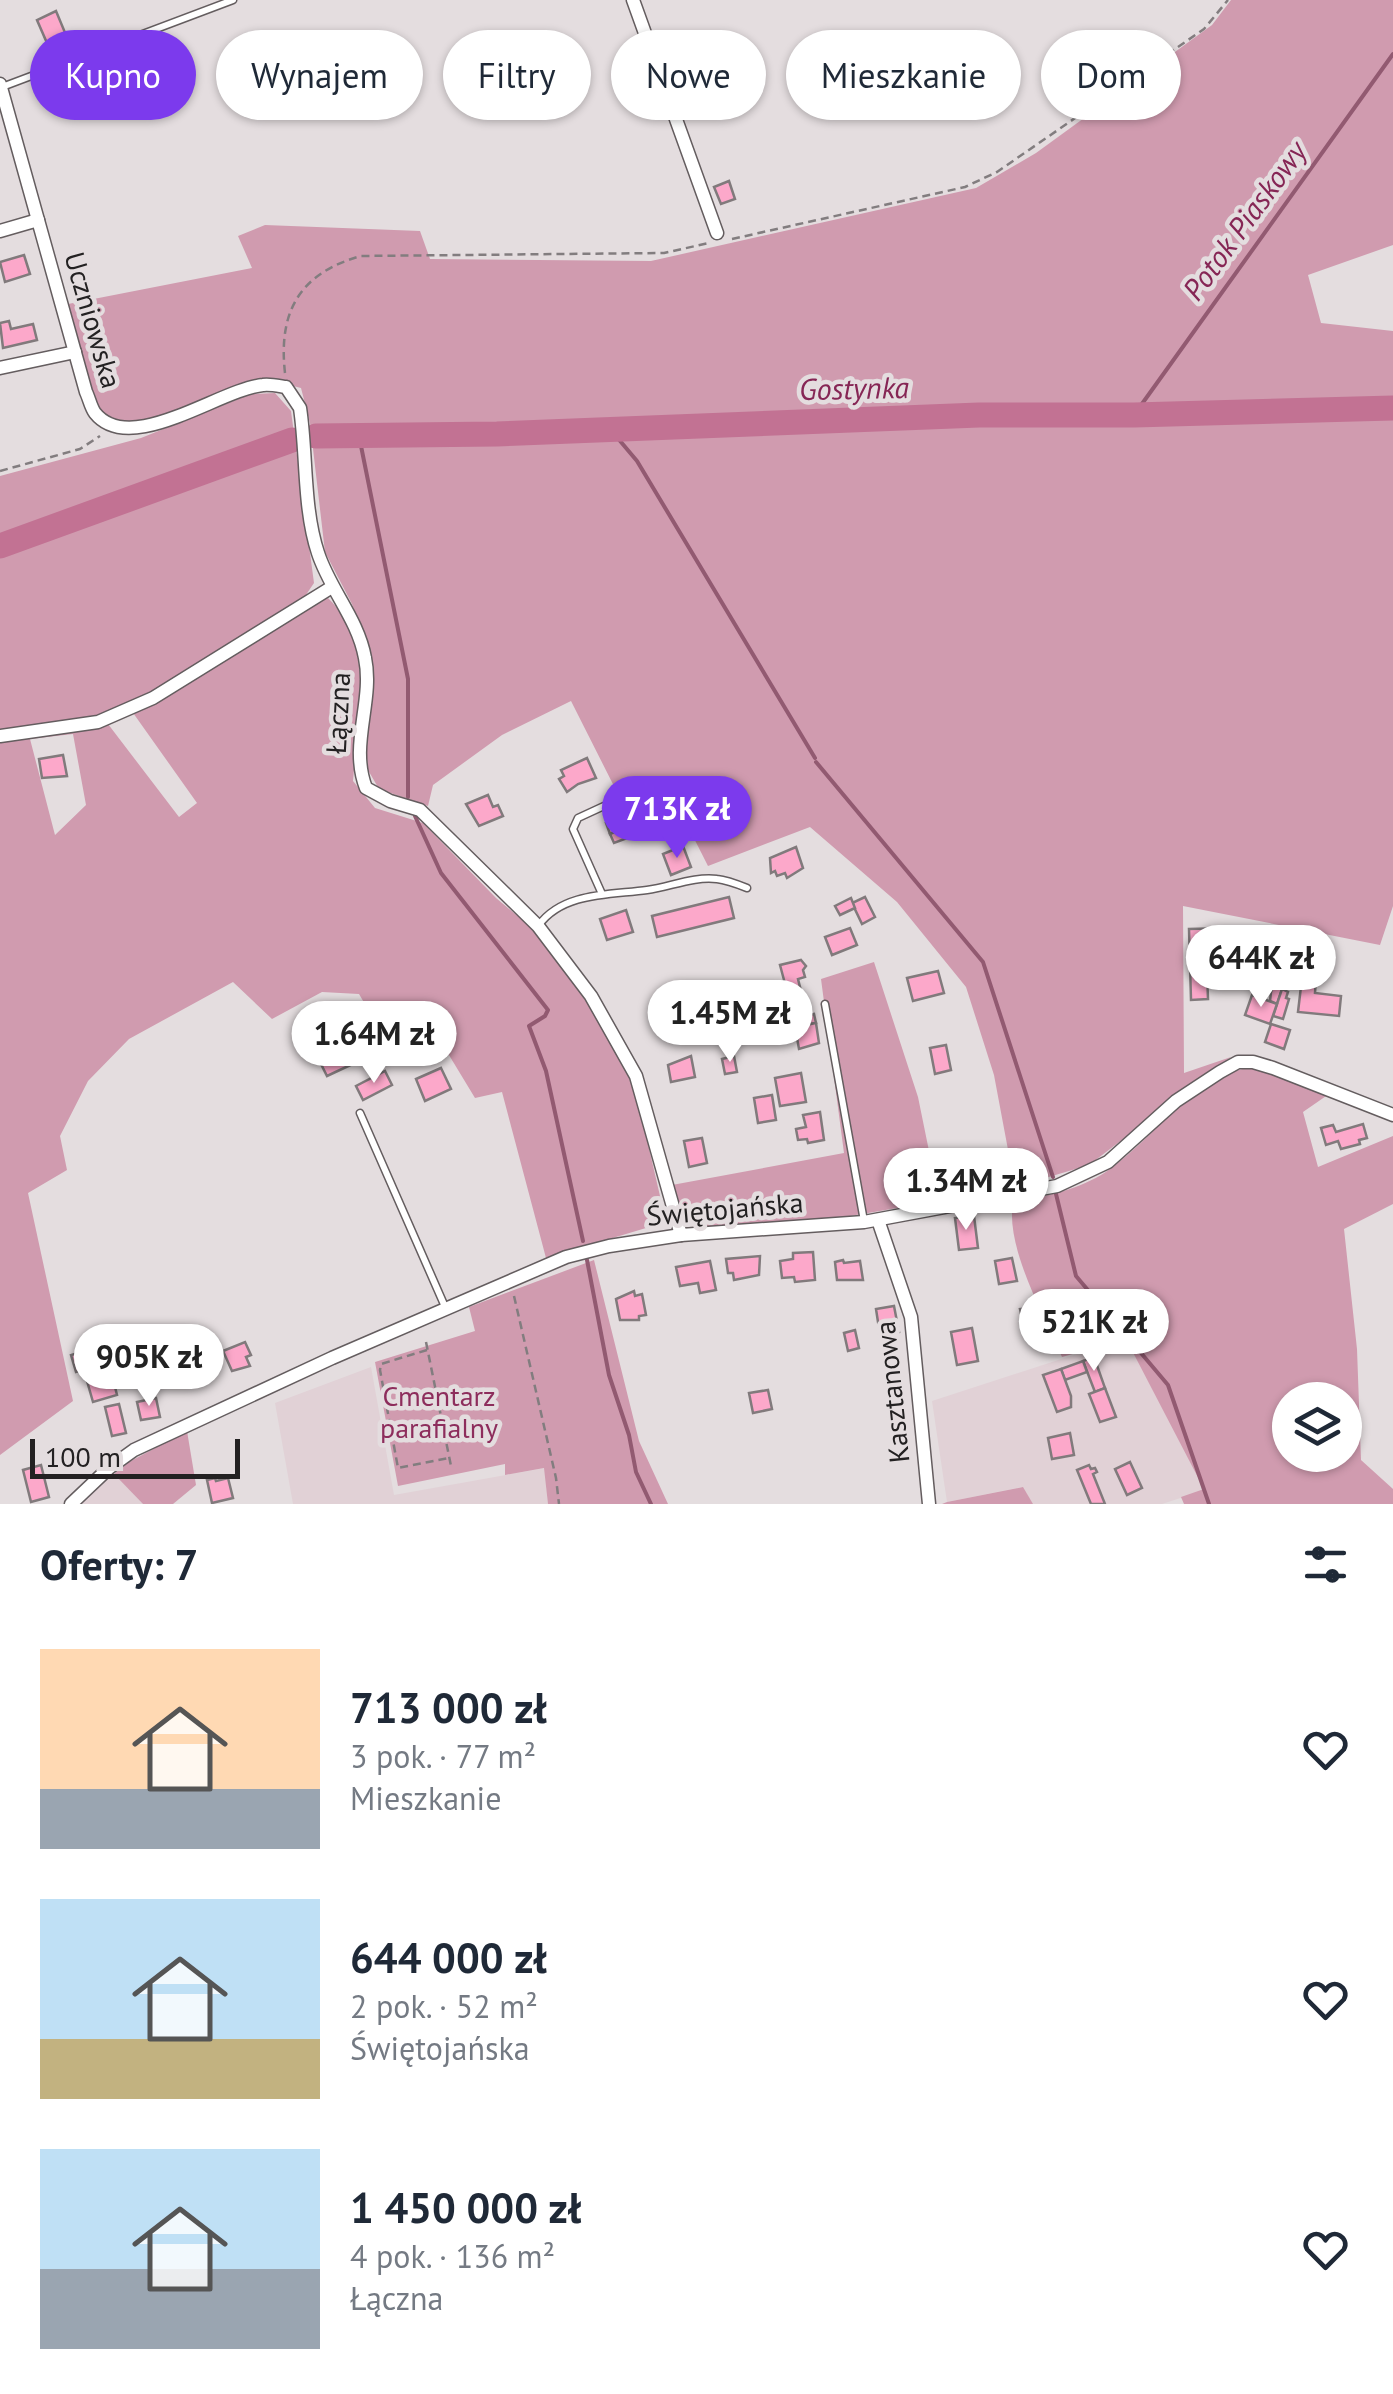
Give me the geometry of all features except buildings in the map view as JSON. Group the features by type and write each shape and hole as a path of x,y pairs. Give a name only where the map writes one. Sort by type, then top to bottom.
{"street":[{"path":"633,0 718,234"},
{"name":"Uczniowska","path":"0,86 95,413 114,426"},
{"path":"0,232 38,220"},
{"path":"0,368 75,352"},
{"path":"114,426 142,428 262,384 286,387"},
{"name":"Łączna","path":"286,387 300,408 317,550 332,587 350,614 365,658 360,766 366,788 390,802 420,810 538,926 591,996 631,1065 681,1236"},
{"path":"0,736 98,722 153,698 332,587"},
{"name":"Świętojańska","path":"71,1504 108,1468 134,1450 332,1358 566,1257 609,1246 681,1236 871,1221 1020,1195 1084,1176 1108,1162 1176,1100 1238,1062 1273,1068 1393,1115"},
{"name":"Kasztanowa","path":"871,1221 911,1317 929,1504"}],"lane":[{"path":"0,86 234,0"},
{"path":"602,894 573,830 578,818 604,806"},
{"path":"538,926 561,906 602,894 647,890 702,878 718,878 747,888"},
{"path":"825,1004 871,1221"},
{"path":"360,1112 446,1310"}],"path":[{"path":"286,387 283,359 286,322 292,304 314,277 333,263 360,256 664,253 964,188 997,172 1204,30 1228,0"},
{"path":"0,471 80,449 114,426"},
{"path":"509,1283 521,1317 556,1478 558,1504"},
{"path":"426,1342 451,1466"},
{"path":"427,1350 381,1364 398,1468 449,1458"}],"shaded area":[{"path":"1126,1338 1205,1490 1162,1504 1033,1504 1022,1487 947,1502 932,1401"},
{"path":"371,1367 394,1495 545,1468 548,1504 293,1504 275,1403"},
{"path":"114,1474 143,1504 81,1504"}],"green space":[{"path":"1231,0 1393,0 1393,245 1308,275 1321,323 1393,331 1393,906 1380,945 1183,906 1184,1073 1231,1057 1089,1165 1015,1187 994,1075 966,987 897,902 810,827 708,866 668,787 624,806 571,701 502,735 433,785 428,806 379,789 368,770 366,746 373,663 352,604 325,552 310,423 301,388 255,382 169,414 127,422 110,418 93,400 68,304 252,268 238,236 265,225 420,231 430,259 651,261 976,188 1036,153 1081,120 1181,120 1181,48 1212,25"},
{"path":"275,393 291,411 314,583 293,614 328,598 353,638 360,709 353,781 375,808 423,823 496,898 538,933 614,1041 636,1092 666,1222 546,1258 502,1092 475,1098 432,1027 388,1043 359,994 322,992 272,1019 233,982 129,1039 88,1081 60,1136 67,1170 28,1193 73,1401 0,1455 0,476 141,438 251,394","holes":["131,710 197,803 179,817 108,724","73,734 86,805 55,835 30,739"]},
{"path":"874,962 918,1097 939,1200 851,1216 740,1229 712,1228 688,1221 678,1207 672,1185 844,1153 821,979"},
{"path":"1257,1067 1329,1094 1303,1112 1318,1167 1393,1136 1393,1204 1344,1229 1358,1382 1272,1382 1272,1472 1362,1472 1362,1461 1393,1489 1393,1504 1184,1504 1181,1497 1204,1489 1126,1339 1062,1357 1028,1281 1015,1239 1013,1202 1069,1189 1101,1175 1214,1081 1235,1071"},
{"name":"Cmentarz parafialny","path":"594,1260 639,1441 668,1504 548,1504 544,1468 505,1475 505,1464 398,1486 375,1362 475,1331 469,1307"},
{"path":"187,1431 196,1485 173,1504 143,1504 114,1474"},
{"path":"1023,1487 1033,1504 942,1504 947,1502"}],"waterway":[{"name":"Potok Piaskowy","path":"1134,415 1393,54"},
{"name":"Gostynka","path":"316,436 497,434 979,415 1393,408"},
{"path":"610,429 637,461 815,758"},
{"path":"359,436 408,679 408,797"},
{"name":"Gostynka","path":"0,546 292,440"},
{"path":"816,762 983,962 1053,1177"},
{"path":"415,816 441,873 548,1010 529,1026 546,1071 583,1241"},
{"path":"1056,1194 1076,1276 1168,1385 1209,1504"},
{"path":"587,1260 609,1375 629,1435 636,1472 651,1504"}]}
